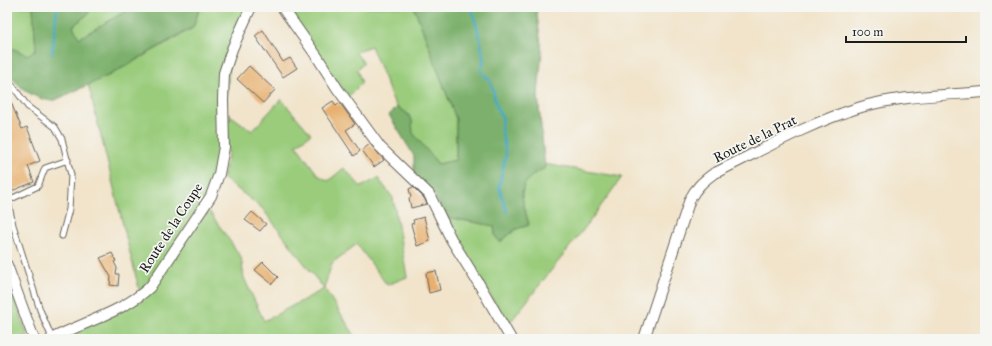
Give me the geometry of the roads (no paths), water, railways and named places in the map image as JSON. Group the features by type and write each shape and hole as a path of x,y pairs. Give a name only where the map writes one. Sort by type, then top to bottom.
{"street":[{"name":"Route de la Coupe","path":"52,339 130,302 143,294 150,287 211,196 223,162 223,100 226,65 251,7"},
{"path":"282,7 337,88 377,142 393,161 429,194 451,239 480,284 511,339"},
{"name":"Route de la Prat","path":"644,339 690,199 697,187 703,181 713,174 825,120 859,107 899,100 985,92"},
{"path":"7,265 34,339"}],"lane":[{"path":"7,78 28,107 59,132 71,175 69,209 62,236"},
{"path":"52,339 40,310 13,225 8,198 38,186 45,168 68,160"}],"waterway":[{"path":"52,53 57,7"},
{"path":"471,7 477,26 482,52 483,63 481,71 490,81 496,105 503,118 501,127 506,154 499,187 507,212"}]}
